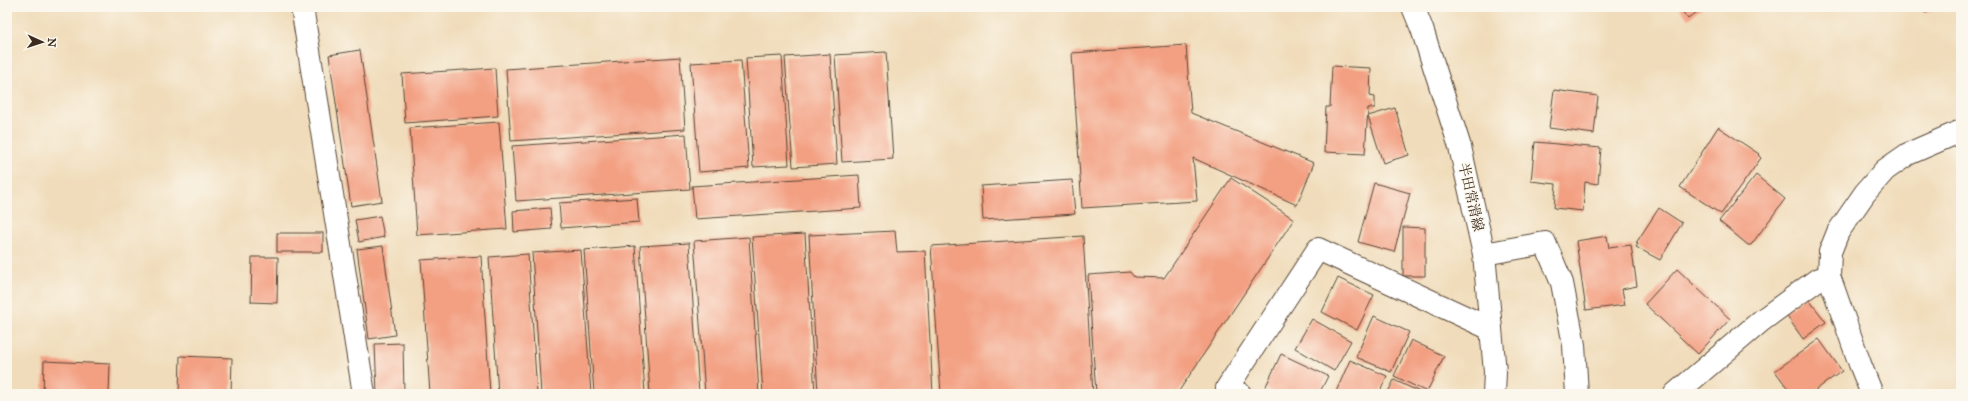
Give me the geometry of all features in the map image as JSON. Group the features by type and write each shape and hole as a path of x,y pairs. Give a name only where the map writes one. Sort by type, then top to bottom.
{"street":[{"path":"302,7 364,394"},
{"name":"半田常滑線","path":"1413,7 1422,29 1460,146 1484,254 1495,372 1494,394"},
{"path":"1872,394 1829,276 1830,252 1838,232 1865,193 1885,170 1908,154 1961,131"},
{"path":"1484,254 1545,243 1562,283 1574,345 1577,394"},
{"path":"1240,394 1227,388 1318,249 1491,329"},
{"path":"1675,394 1761,321 1817,280 1829,276"}],"building":[{"path":"1679,7 1703,7 1688,19"},
{"path":"1923,7 1940,7 1925,13"},
{"path":"1186,45 1191,113 1314,163 1297,205 1193,158 1197,201 1082,208 1072,53"},
{"path":"360,50 382,201 351,206 329,55"},
{"path":"886,52 893,159 842,162 835,55"},
{"path":"830,54 837,164 793,167 785,57"},
{"path":"782,56 789,165 753,167 746,58"},
{"path":"680,57 685,129 511,141 506,69"},
{"path":"741,60 749,168 699,172 691,63"},
{"path":"1332,66 1371,68 1370,96 1375,97 1375,108 1368,108 1365,154 1324,152 1326,107 1330,107"},
{"path":"495,68 498,116 405,123 402,74"},
{"path":"1554,90 1598,96 1594,134 1549,128"},
{"path":"1395,108 1409,155 1383,163 1368,116"},
{"path":"499,122 507,229 417,235 410,128"},
{"path":"1718,127 1759,154 1758,155 1761,158 1721,214 1680,187"},
{"path":"686,134 690,189 516,201 512,146"},
{"path":"1535,142 1601,148 1598,184 1585,182 1583,211 1554,208 1556,184 1531,181"},
{"path":"859,175 861,208 695,219 692,186"},
{"path":"1756,175 1785,199 1751,245 1748,245 1719,221"},
{"path":"1231,178 1294,219 1177,394 1096,394 1088,275 1130,272 1134,277 1164,278"},
{"path":"1072,180 1075,214 983,220 981,186"},
{"path":"1374,183 1410,193 1394,252 1358,242"},
{"path":"637,198 639,222 561,228 559,203"},
{"path":"550,208 552,229 514,232 513,211"},
{"path":"1659,208 1682,223 1660,260 1636,247 1638,244 1636,243"},
{"path":"380,216 384,237 359,242 355,220"},
{"path":"1403,227 1425,228 1425,276 1403,276"},
{"path":"895,231 897,252 925,251 933,394 818,394 809,235"},
{"path":"277,233 323,233 323,252 277,252"},
{"path":"805,234 815,394 763,394 752,237"},
{"path":"1083,236 1093,394 941,394 931,246"},
{"path":"1607,236 1609,248 1631,245 1637,286 1622,289 1625,305 1586,310 1576,241"},
{"path":"749,237 759,394 705,394 694,241"},
{"path":"689,243 699,394 650,394 640,246"},
{"path":"383,246 395,335 369,339 357,249"},
{"path":"635,246 645,394 594,394 584,250"},
{"path":"581,250 591,394 541,394 532,253"},
{"path":"528,254 537,394 498,394 489,257"},
{"path":"481,256 490,394 430,394 421,260"},
{"path":"252,257 278,257 277,303 251,302"},
{"path":"1677,269 1730,319 1698,354 1645,304"},
{"path":"1338,278 1374,295 1357,330 1322,312"},
{"path":"1806,296 1826,322 1803,339 1784,312"},
{"path":"1374,316 1409,332 1391,372 1356,357"},
{"path":"1312,319 1351,341 1334,371 1295,348"},
{"path":"1819,339 1842,371 1810,394 1792,394 1775,371"},
{"path":"1411,340 1444,356 1427,392 1394,376"},
{"path":"403,343 404,394 377,394 375,344"},
{"path":"1281,354 1328,376 1319,394 1278,394 1265,388"},
{"path":"180,356 232,358 231,394 179,394"},
{"path":"1350,360 1387,376 1379,394 1335,394"},
{"path":"44,361 110,364 109,394 43,394"},
{"path":"1394,380 1424,394 1387,394"}]}
